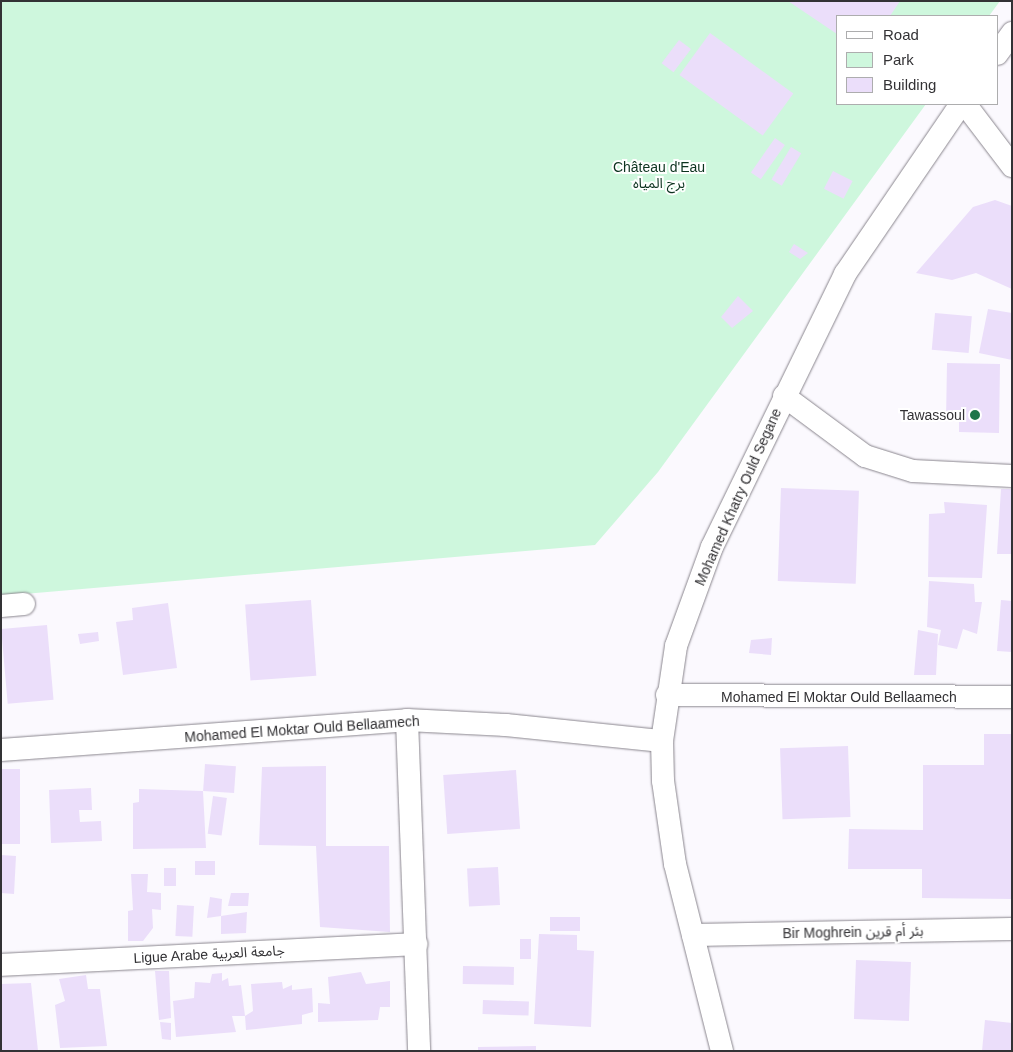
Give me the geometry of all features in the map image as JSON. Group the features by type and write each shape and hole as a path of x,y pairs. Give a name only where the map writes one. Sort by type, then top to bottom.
{"street":[{"path":"998,53 1012,33"},
{"name":"Mohamed Khatry Ould Segane","path":"722,1051 674,864 662,741 667,695 676,646 709,556 784,396 845,274 962,105"},
{"path":"964,105 1012,166"},
{"path":"784,396 865,456 913,471 1012,476"},
{"path":"1,606 24,604"},
{"name":"Mohamed El Moktar Ould Bellaamech","path":"667,695 1012,697"},
{"path":"407,720 419,1051"},
{"name":"Mohamed El Moktar Ould Bellaamech","path":"1,750 407,720 506,724 662,741"},
{"name":"Bir Moghrein بئر أم قرين","path":"693,934 1012,929"},
{"name":"Ligue Arabe جامعة العربية","path":"1,965 416,944"}],"green space":[{"name":"Château d'Eau برج المياه","path":"1,1 1000,1 990,15 836,15 836,105 925,105 658,472 595,545 1,596"}],"building":[{"path":"788,1 900,1 891,15 836,15 836,33"},
{"path":"710,33 793,94 763,136 679,75"},
{"path":"679,40 691,49 674,72 662,63"},
{"path":"775,138 785,145 761,179 751,172"},
{"path":"791,147 801,153 782,186 771,180"},
{"path":"833,171 853,181 844,199 824,189"},
{"path":"995,200 1012,206 1012,289 976,273 952,280 916,273 973,207"},
{"path":"794,244 808,253 800,259 789,252"},
{"path":"738,296 753,311 732,328 721,317"},
{"path":"988,309 1012,313 1012,360 979,353"},
{"path":"935,313 972,316 969,353 932,350"},
{"path":"947,363 1000,364 999,433 959,432 959,420 946,420"},
{"path":"781,488 859,491 856,584 778,581"},
{"path":"1001,489 1012,489 1012,554 997,554"},
{"path":"944,502 987,505 982,578 928,577 929,514 945,513"},
{"path":"929,581 974,584 975,602 982,602 977,634 963,629 957,649 938,645 941,630 927,627"},
{"path":"311,600 316,676 250,680 245,605"},
{"path":"1001,600 1012,601 1012,652 997,651"},
{"path":"168,603 177,668 123,675 116,622 133,620 132,608"},
{"path":"47,625 54,700 8,704 1,629"},
{"path":"918,630 938,634 936,675 914,675"},
{"path":"98,632 99,641 80,644 78,634"},
{"path":"772,638 771,655 749,653 751,640"},
{"path":"984,734 1012,734 1012,899 922,898 922,869 848,869 849,829 923,830 923,765 984,765"},
{"path":"848,746 850,817 783,819 780,748"},
{"path":"205,764 236,766 234,793 203,791"},
{"path":"326,766 326,846 389,846 390,932 320,927 316,846 259,845 262,767"},
{"path":"1,769 20,769 20,844 1,844"},
{"path":"516,770 520,829 447,834 443,775"},
{"path":"91,788 92,810 79,810 80,822 101,821 102,841 51,843 49,790"},
{"path":"139,789 203,791 206,848 133,849 133,803 139,802"},
{"path":"213,796 227,798 222,836 208,834"},
{"path":"1,855 16,856 14,894 1,893"},
{"path":"195,861 215,861 215,875 195,875"},
{"path":"498,867 500,905 469,907 467,869"},
{"path":"164,868 176,868 176,886 164,886"},
{"path":"131,874 148,874 147,892 161,893 161,910 152,909 153,928 143,941 128,941 128,911 133,910"},
{"path":"231,893 249,893 248,906 228,906"},
{"path":"210,897 222,899 221,916 207,918"},
{"path":"177,905 194,906 192,937 175,936"},
{"path":"247,912 246,933 221,934 221,916"},
{"path":"550,917 580,917 580,931 550,931"},
{"path":"539,934 577,935 577,950 594,951 591,1027 534,1024"},
{"path":"520,939 531,939 531,959 520,959"},
{"path":"856,960 911,962 909,1021 854,1019"},
{"path":"463,966 514,967 514,985 463,984"},
{"path":"155,971 169,971 171,1018 159,1020"},
{"path":"361,972 366,984 390,981 390,1007 380,1007 378,1020 318,1022 318,1003 330,1004 328,977"},
{"path":"222,973 222,981 228,978 229,986 241,985 245,1016 232,1016 236,1032 176,1037 173,1001 194,998 195,982 210,983 212,974"},
{"path":"86,975 88,989 100,989 107,1046 60,1048 55,1005 65,1001 59,979"},
{"path":"282,982 283,989 292,985 292,990 312,988 313,1012 302,1015 302,1024 246,1030 245,1016 253,1011 251,984"},
{"path":"31,983 38,1051 2,1051 1,984"},
{"path":"483,1000 529,1002 528,1016 483,1014"},
{"path":"985,1020 1012,1023 1012,1051 982,1051"},
{"path":"160,1022 171,1023 171,1040 162,1039"},
{"path":"536,1046 536,1051 478,1051 478,1047"}],"place":[{"name":"Tawassoul","path":"975,415"}]}
